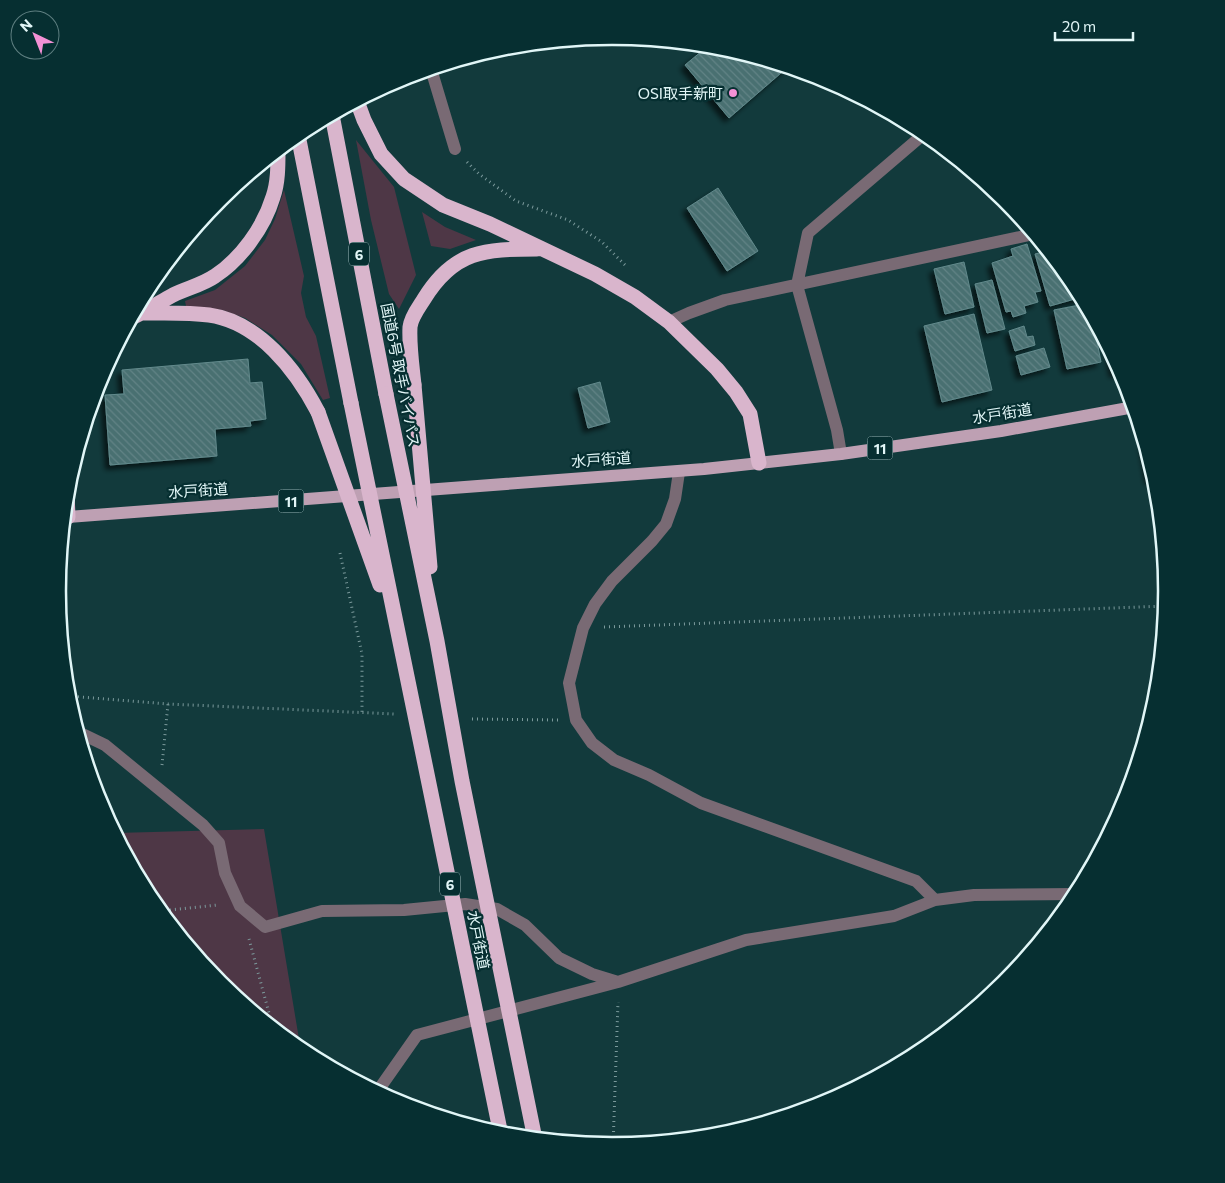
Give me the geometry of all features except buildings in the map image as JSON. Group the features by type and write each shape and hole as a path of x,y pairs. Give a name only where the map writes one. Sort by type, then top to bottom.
{"highway":[{"path":"359,107 381,154 404,179 443,204 595,274 635,297 669,322 717,369 736,392 750,414 760,463"},
{"name":"国道6号 取手バイパス","path":"333,122 386,394 437,641"},
{"name":"6","path":"300,144 398,634"},
{"path":"143,312 175,294 195,287 215,276 240,254 262,223 274,196 278,160"},
{"path":"437,641 410,350 410,324 432,285 454,265 480,252 541,249"},
{"path":"141,315 188,313 210,315 231,320 248,328 266,343 301,384 318,412 398,634"},
{"name":"水戸街道","path":"398,634 499,1125"},
{"name":"水戸街道","path":"437,641 462,781 534,1132"}],"main road":[{"name":"水戸街道","path":"71,518 524,482 679,472 842,454 1001,431 1127,408"}],"street":[{"path":"433,76 455,148"},
{"path":"842,454 797,285 808,233 919,139"},
{"path":"669,322 725,300 1027,236"},
{"path":"679,472 675,500 666,524 652,541 612,581 596,604 583,628 568,683 576,720 592,743 614,760 649,775 701,803 916,881 935,900"},
{"path":"86,736 105,745 203,825 218,843 226,873 240,906 265,927 322,910 404,910 465,904 497,909 525,925 560,958 592,974 618,982"},
{"path":"380,1086 417,1034 618,982 746,940 894,916 935,900 974,895 1068,894"}],"path":[{"path":"455,148 479,174 516,201 568,220 602,242 626,267"},
{"path":"340,553 362,654 362,713"},
{"path":"583,628 1159,606"},
{"path":"77,697 168,704 345,712"},
{"path":"159,788 168,704"},
{"path":"495,720 576,720"},
{"path":"169,910 222,904 240,906 270,1017"},
{"path":"613,1138 618,982"}],"shaded area":[{"path":"356,140 394,187 416,275 399,309 389,294 371,220"},
{"path":"284,190 304,276 301,293 306,317 316,336 330,398 323,400 301,364 272,335 245,318 222,310 186,306 185,301 215,290 245,266 265,240 275,219"},
{"path":"422,212 445,227 476,240 450,249 431,246"},
{"path":"264,829 299,1039 252,1002 202,952 158,895 122,833"}],"place":[{"name":"OSI取手新町","path":"733,93"}]}
